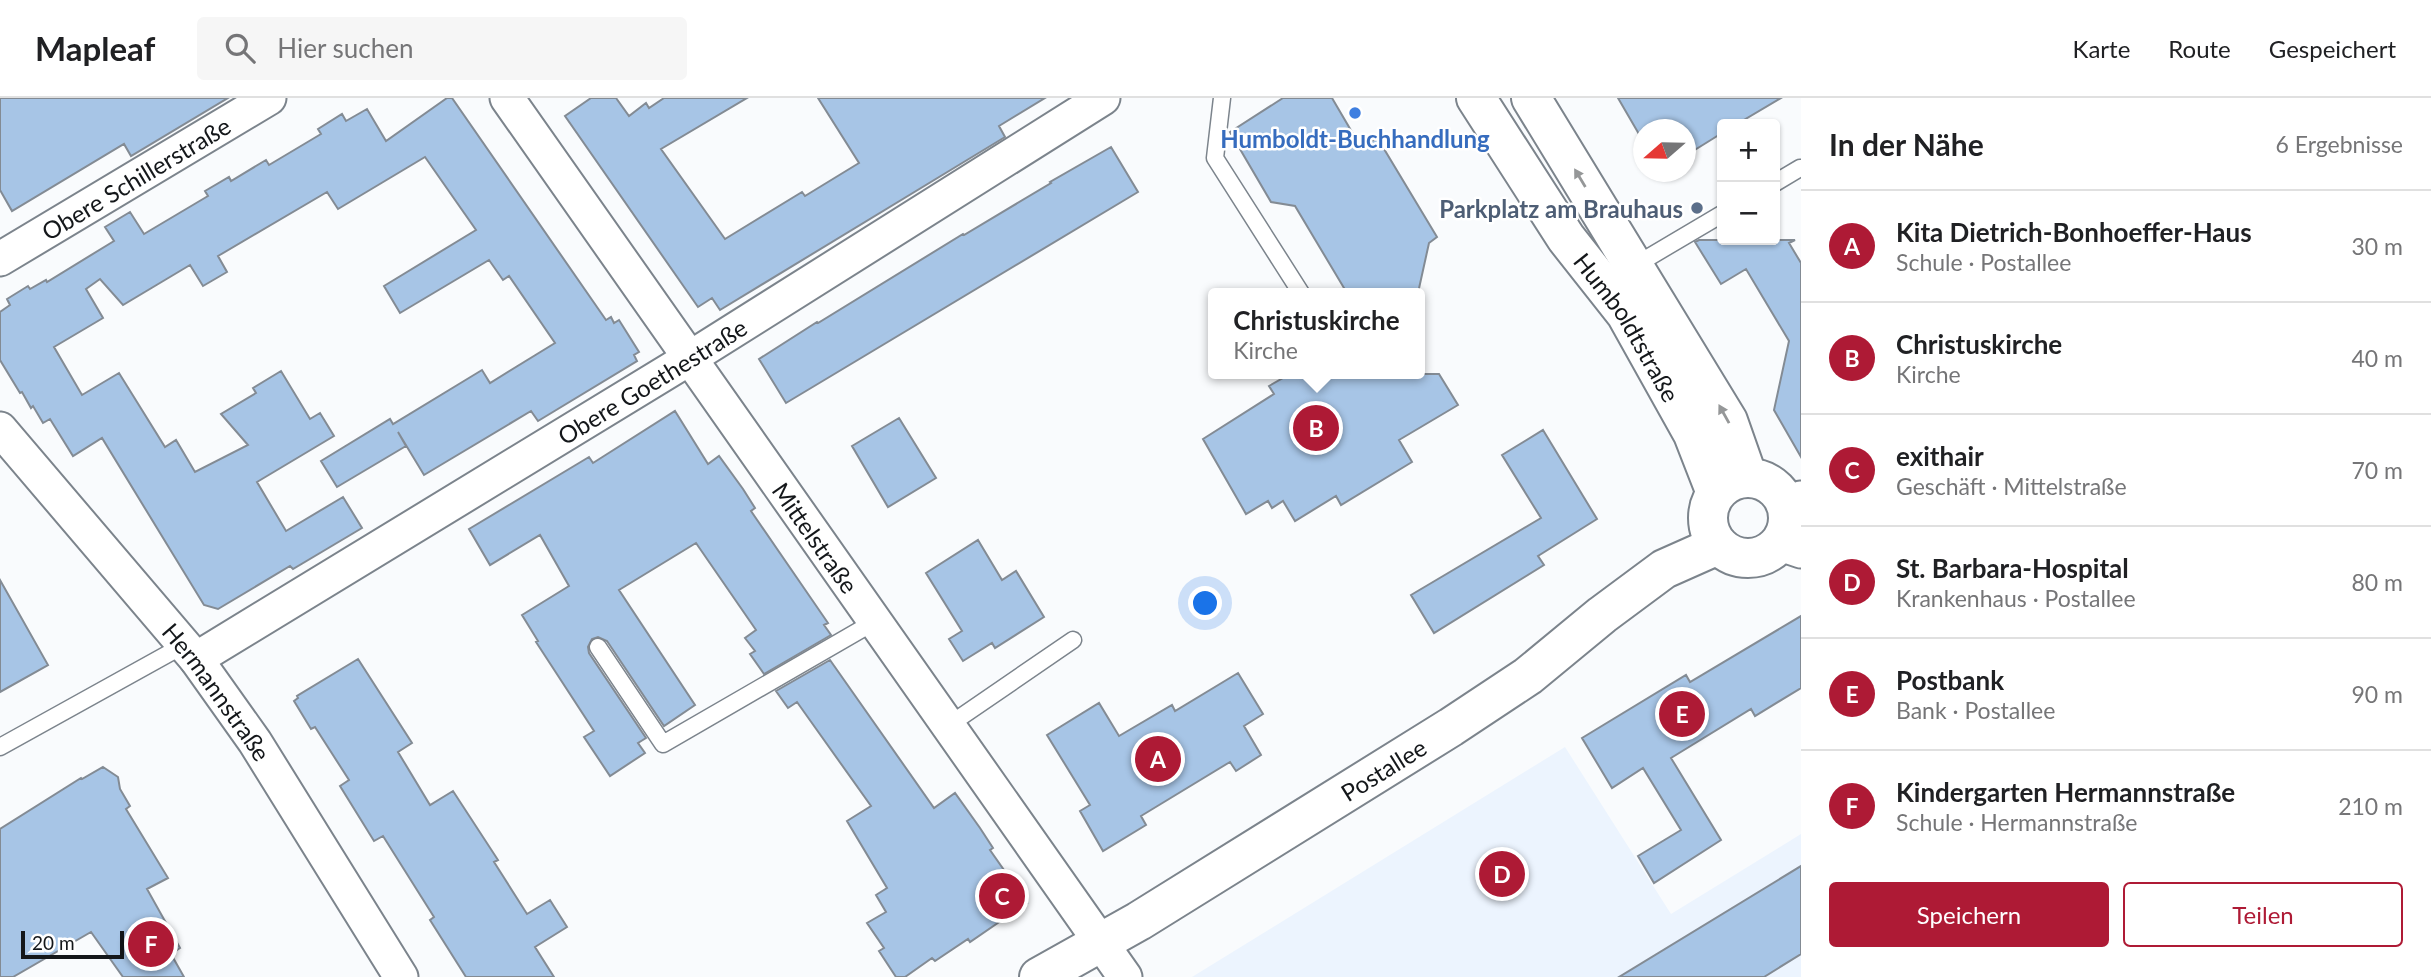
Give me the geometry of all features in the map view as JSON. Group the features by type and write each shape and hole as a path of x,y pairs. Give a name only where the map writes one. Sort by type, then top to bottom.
{"main road":[{"name":"Humboldtstraße","path":"1476,98 1566,238 1626,314 1693,434 1732,485"},
{"name":"Humboldtstraße","path":"1531,98 1728,421 1732,485"},
{"path":"1764,481 1794,501 1788,525 1791,547 1761,557 1738,558 1718,545 1709,528 1708,510 1732,485 1764,481"},
{"name":"Postallee","path":"1039,977 1101,943 1440,734 1528,676 1602,615 1664,569 1718,545"}],"street":[{"name":"Obere Schillerstraße","path":"0,259 269,98"},
{"name":"Mittelstraße","path":"507,98 1125,977"},
{"name":"Obere Goethestraße","path":"190,652 690,358 1102,98"},
{"name":"Hermannstraße","path":"0,429 190,652 255,742 401,977"}],"lane":[{"path":"1223,98 1215,158 1298,288"},
{"path":"1777,182 1800,168"},
{"path":"1634,266 1717,217"},
{"path":"598,647 663,744 874,622"},
{"path":"949,724 1073,640"},
{"path":"0,747 190,652"}],"shaded area":[{"path":"1565,747 1671,914 1801,834 1801,977 1192,977"}],"building":[{"path":"0,98 228,98 131,156 124,144 12,211 0,190"},
{"path":"447,98 452,98 606,320 611,317 614,323 619,320 639,352 634,355 637,361 538,421 531,411 424,475 398,432 406,446 337,487 321,461 390,419 393,424 482,370 490,383 555,343 509,276 503,280 489,260 400,313 384,286 476,230 425,157 338,209 327,192 218,256 227,272 203,286 190,265 123,305 100,279 86,289 103,318 54,347 82,395 119,373 165,447 176,440 195,472 248,445 221,414 256,393 253,388 281,371 310,419 320,413 334,436 257,482 286,531 343,497 362,528 293,569 290,566 218,609 204,605 102,438 73,456 50,419 43,423 33,406 31,408 22,392 20,393 0,360 0,312 10,305 7,299 28,286 30,289 46,280 47,282 114,241 105,227 130,212 144,234 208,196 205,191 229,177 231,181 266,160 269,165 321,134 318,129 342,114 346,121 367,109 386,141"},
{"path":"591,98 616,98 629,116 646,103 649,108 664,98 747,98 661,149 725,239 802,192 805,196 859,163 818,98 1045,98 999,126 1005,137 720,310 712,298 698,307 565,116"},
{"path":"1283,98 1332,98 1359,144 1378,139 1437,237 1429,243 1419,288 1344,288 1295,206 1271,202 1230,132"},
{"path":"1618,98 1781,98 1745,119 1717,119 1717,136 1696,149 1696,119 1633,119 1633,124"},
{"path":"1111,147 1138,192 786,403 759,359"},
{"path":"1717,240 1717,245 1780,245 1780,240 1795,240 1789,243 1801,263 1801,457 1774,410 1789,341 1746,269 1721,284 1695,242"},
{"path":"1425,374 1439,374 1458,405 1399,440 1412,462 1341,505 1336,496 1295,521 1283,501 1272,508 1268,501 1246,514 1203,439 1274,394 1269,386 1281,379 1425,379"},
{"path":"675,411 708,464 719,456 743,489 755,508 751,511 828,623 824,625 831,635 764,674 750,654 755,651 745,638 756,630 696,543 619,590 695,705 664,726 607,641 598,637 592,639 588,647 589,653 646,738 638,743 645,753 610,776 584,737 594,731 536,642 538,641 522,615 569,586 540,535 490,565 469,529 589,457 593,463"},
{"path":"899,418 936,478 888,507 852,446"},
{"path":"1543,430 1597,519 1538,556 1544,565 1434,633 1411,595 1541,518 1502,455"},
{"path":"978,540 1002,580 1016,571 1044,617 995,648 992,643 963,661 949,639 962,631 926,573"},
{"path":"0,580 48,665 0,692"},
{"path":"1801,616 1801,688 1755,716 1751,709 1671,758 1721,840 1654,883 1638,856 1681,830 1643,768 1612,788 1582,738 1686,675 1690,682"},
{"path":"358,659 412,743 398,752 430,805 453,791 498,860 494,862 527,914 550,900 567,927 535,947 554,977 466,977 430,920 434,917 383,836 374,841 340,786 349,780 315,727 311,729 294,701 297,696"},
{"path":"830,660 934,808 955,793 1027,903 970,942 968,939 935,961 932,958 905,977 896,977 879,951 884,948 867,923 886,912 876,895 887,888 847,821 871,806 797,702 788,708 776,691"},
{"path":"1238,673 1263,714 1244,726 1261,755 1236,771 1230,762 1141,816 1146,825 1103,851 1080,811 1090,805 1047,735 1099,703 1119,736 1172,705 1175,711"},
{"path":"103,767 118,777 120,789 130,806 126,809 168,878 147,889 180,948 171,954 184,977 123,977 91,932 13,977 0,977 0,829"},
{"path":"1801,866 1801,954 1764,977 1619,977"}],"place":[{"name":"Humboldt-Buchhandlung","path":"1355,113"},
{"name":"Parkplatz am Brauhaus","path":"1697,208"},
{"name":"Christuskirche","path":"1316,428"},
{"name":"Postbank","path":"1682,714"},
{"name":"Kita Dietrich-Bonhoeffer-Haus","path":"1158,759"},
{"name":"St. Barbara-Hospital","path":"1502,874"},
{"name":"exithair","path":"1002,896"},
{"name":"Kindergarten Hermannstraße","path":"151,944"}]}
